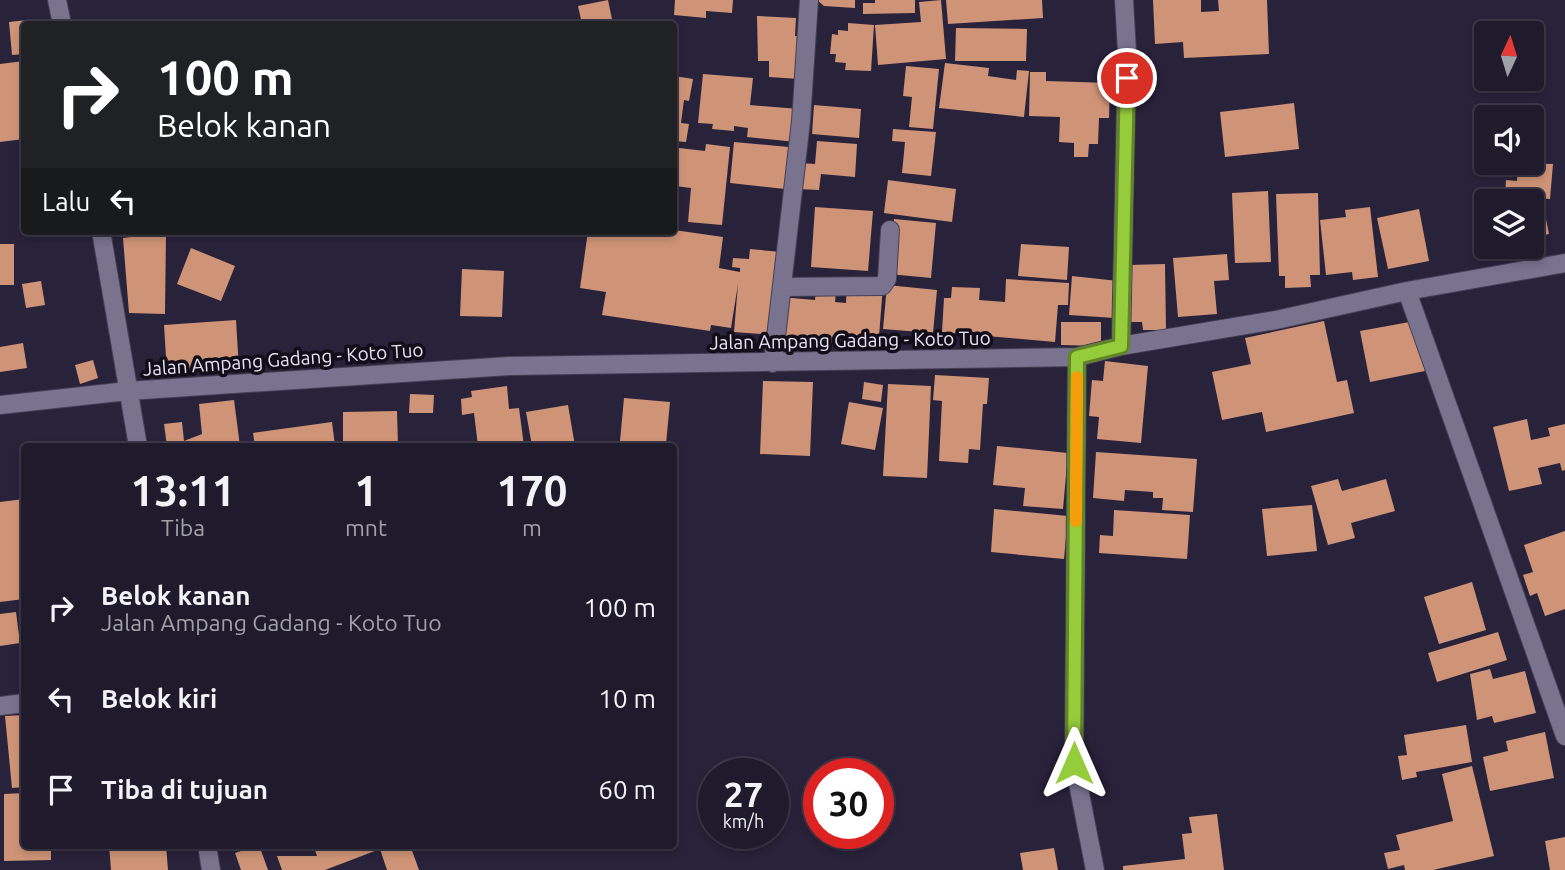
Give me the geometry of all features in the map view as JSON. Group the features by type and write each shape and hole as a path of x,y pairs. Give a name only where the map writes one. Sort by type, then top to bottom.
{"street":[{"path":"57,0 61,21"},
{"path":"773,363 801,121 809,0"},
{"path":"1121,346 1127,52 1124,0"},
{"path":"782,287 882,286 887,279 890,230"},
{"path":"103,235 137,443"},
{"name":"Jalan Ampang Gadang - Koto Tuo","path":"0,405 128,391 509,366 1077,357 1121,346 1289,318 1407,292 1565,263"},
{"path":"1407,292 1557,682 1565,736"},
{"path":"1077,357 1074,763 1095,870"},
{"path":"0,706 21,703"},
{"path":"208,849 211,870"}],"building":[{"path":"608,0 612,21 581,21 578,6"},
{"path":"675,0 733,0 732,13 706,11 706,18 674,15"},
{"path":"817,0 855,0 855,8 824,6"},
{"path":"875,0 915,0 915,13 863,14 863,3 875,3"},
{"path":"941,0 946,59 878,65 875,25 921,22 919,2"},
{"path":"946,0 1042,0 1043,18 948,24"},
{"path":"1153,0 1201,0 1201,12 1219,11 1218,0 1267,0 1269,54 1184,58 1183,42 1155,44"},
{"path":"757,16 796,18 795,36 801,36 799,79 769,77 769,61 758,61"},
{"path":"37,19 21,21 21,54 12,55 9,22"},
{"path":"848,23 874,25 871,71 845,70 846,63 835,62 836,54 830,54 832,34 838,35 838,30 848,31"},
{"path":"956,28 1027,29 1026,61 955,61"},
{"path":"21,61 21,139 0,142 0,64"},
{"path":"945,63 989,68 988,76 1016,80 1017,70 1029,71 1024,117 939,108"},
{"path":"906,66 939,69 933,129 909,127 912,97 903,96"},
{"path":"1030,72 1046,72 1046,81 1110,83 1109,118 1099,118 1098,144 1089,144 1088,157 1074,157 1074,143 1059,142 1060,117 1029,116"},
{"path":"703,74 753,78 750,105 799,109 796,142 747,137 748,128 734,126 734,131 712,129 713,124 698,123"},
{"path":"677,76 693,79 689,101 684,100 681,123 689,124 686,142 677,141"},
{"path":"1294,103 1299,149 1225,157 1220,112"},
{"path":"814,105 861,109 859,138 812,134"},
{"path":"893,129 936,132 931,176 902,173 905,142 892,141"},
{"path":"817,141 857,144 855,177 821,174 819,190 798,189 800,163 815,164"},
{"path":"734,142 789,147 785,189 730,183"},
{"path":"706,144 730,147 722,225 688,222 691,188 677,186 679,148 705,151"},
{"path":"1544,164 1553,164 1550,199 1544,198 1544,189 1505,189 1506,180 1517,181 1517,175 1544,175"},
{"path":"888,180 956,189 952,222 884,213"},
{"path":"1268,191 1271,262 1235,263 1232,193"},
{"path":"1318,193 1320,275 1310,275 1311,287 1285,288 1285,276 1279,276 1276,194"},
{"path":"815,207 873,211 868,271 811,267"},
{"path":"1370,207 1378,277 1353,280 1352,272 1326,275 1320,220 1346,217 1345,210"},
{"path":"1419,209 1429,261 1388,269 1377,218"},
{"path":"1544,209 1549,234 1544,235"},
{"path":"894,219 936,223 931,278 889,274"},
{"path":"677,230 723,237 719,268 740,272 740,268 732,267 733,258 749,259 750,249 781,252 775,335 734,332 738,284 731,328 711,325 710,331 602,315 606,292 580,288 587,235 677,235"},
{"path":"166,235 165,314 129,313 123,238"},
{"path":"0,244 14,244 14,285 0,285"},
{"path":"1021,244 1069,247 1067,280 1018,276"},
{"path":"191,248 235,266 221,301 177,284"},
{"path":"1227,254 1229,280 1214,281 1217,314 1178,317 1173,258"},
{"path":"1165,264 1166,330 1143,330 1142,322 1129,322 1129,265"},
{"path":"462,269 504,271 502,317 460,316"},
{"path":"1072,276 1118,281 1115,318 1069,315"},
{"path":"1006,279 1069,283 1068,305 1058,305 1055,342 942,332 944,298 951,298 952,287 980,288 979,300 1005,302"},
{"path":"41,281 45,305 26,308 22,284"},
{"path":"847,283 883,286 878,349 798,338 798,347 776,346 780,297 815,300 816,290 836,292 835,302 846,303"},
{"path":"887,285 937,290 933,333 883,329"},
{"path":"236,320 239,369 167,373 164,325"},
{"path":"1324,321 1337,382 1347,380 1354,413 1266,432 1262,412 1222,420 1212,372 1251,364 1245,338"},
{"path":"1415,321 1425,371 1370,382 1360,331"},
{"path":"1061,322 1101,322 1101,346 1061,345"},
{"path":"23,343 27,368 0,372 0,347"},
{"path":"93,360 98,378 80,384 75,365"},
{"path":"1105,361 1148,366 1141,443 1097,439 1099,417 1089,416 1092,380 1103,381"},
{"path":"935,375 989,378 987,404 983,404 980,450 969,449 968,463 939,461 942,401 933,400"},
{"path":"763,381 813,382 810,456 760,454"},
{"path":"864,382 883,385 881,402 862,399"},
{"path":"888,384 931,386 927,478 883,476"},
{"path":"507,386 509,409 519,408 524,443 478,443 474,413 462,415 461,399 472,397 471,391"},
{"path":"410,394 434,395 433,413 409,413"},
{"path":"624,398 670,402 666,443 620,441"},
{"path":"234,400 240,443 167,443 164,424 182,422 184,441 202,434 199,404"},
{"path":"849,402 883,408 875,450 841,444"},
{"path":"568,405 574,443 531,443 526,412"},
{"path":"397,411 398,443 343,443 343,412"},
{"path":"1527,419 1531,440 1550,436 1548,428 1565,424 1565,470 1562,471 1560,463 1538,468 1542,484 1509,491 1493,427"},
{"path":"332,422 335,443 255,443 253,433"},
{"path":"997,446 1068,453 1063,509 1023,506 1025,488 993,485"},
{"path":"1096,452 1197,459 1193,512 1162,510 1163,498 1153,498 1153,492 1125,490 1124,501 1093,498"},
{"path":"1338,479 1342,491 1386,479 1395,511 1351,523 1355,538 1328,545 1311,486"},
{"path":"21,499 21,599 0,602 0,502"},
{"path":"1312,505 1317,551 1267,556 1262,509"},
{"path":"994,509 1068,516 1064,559 991,552"},
{"path":"1114,510 1190,515 1187,559 1099,553 1100,535 1113,536"},
{"path":"1565,531 1565,609 1545,616 1537,593 1530,596 1523,575 1533,572 1524,545"},
{"path":"1472,582 1486,630 1439,644 1424,597"},
{"path":"16,612 20,643 0,646 0,614"},
{"path":"1498,632 1507,660 1437,682 1428,653"},
{"path":"1490,669 1493,679 1525,671 1536,713 1494,723 1492,716 1477,720 1470,674"},
{"path":"21,715 21,787 12,788 5,716"},
{"path":"1466,725 1472,762 1416,772 1417,777 1402,780 1398,756 1407,755 1404,735"},
{"path":"1545,732 1554,778 1490,791 1483,757 1508,751 1506,741"},
{"path":"1472,766 1494,856 1433,870 1405,870 1404,865 1388,869 1384,853 1400,850 1396,835 1453,821 1442,774"},
{"path":"21,793 21,849 51,849 51,860 4,861 4,794"},
{"path":"1217,814 1224,870 1123,870 1123,866 1185,859 1182,834 1192,833 1189,817"},
{"path":"1565,837 1565,870 1550,870 1545,841"},
{"path":"1054,848 1058,870 1023,870 1020,853"},
{"path":"109,849 166,849 168,870 111,870"},
{"path":"260,849 268,870 241,870 235,853"},
{"path":"314,849 380,849 325,870 282,870 277,856 317,856"},
{"path":"380,849 411,849 419,870 387,870"}],"slow traffic":[{"path":"1076,521 1077,377"}],"route":[{"path":"1074,763 1077,357 1121,346 1127,78"}]}
